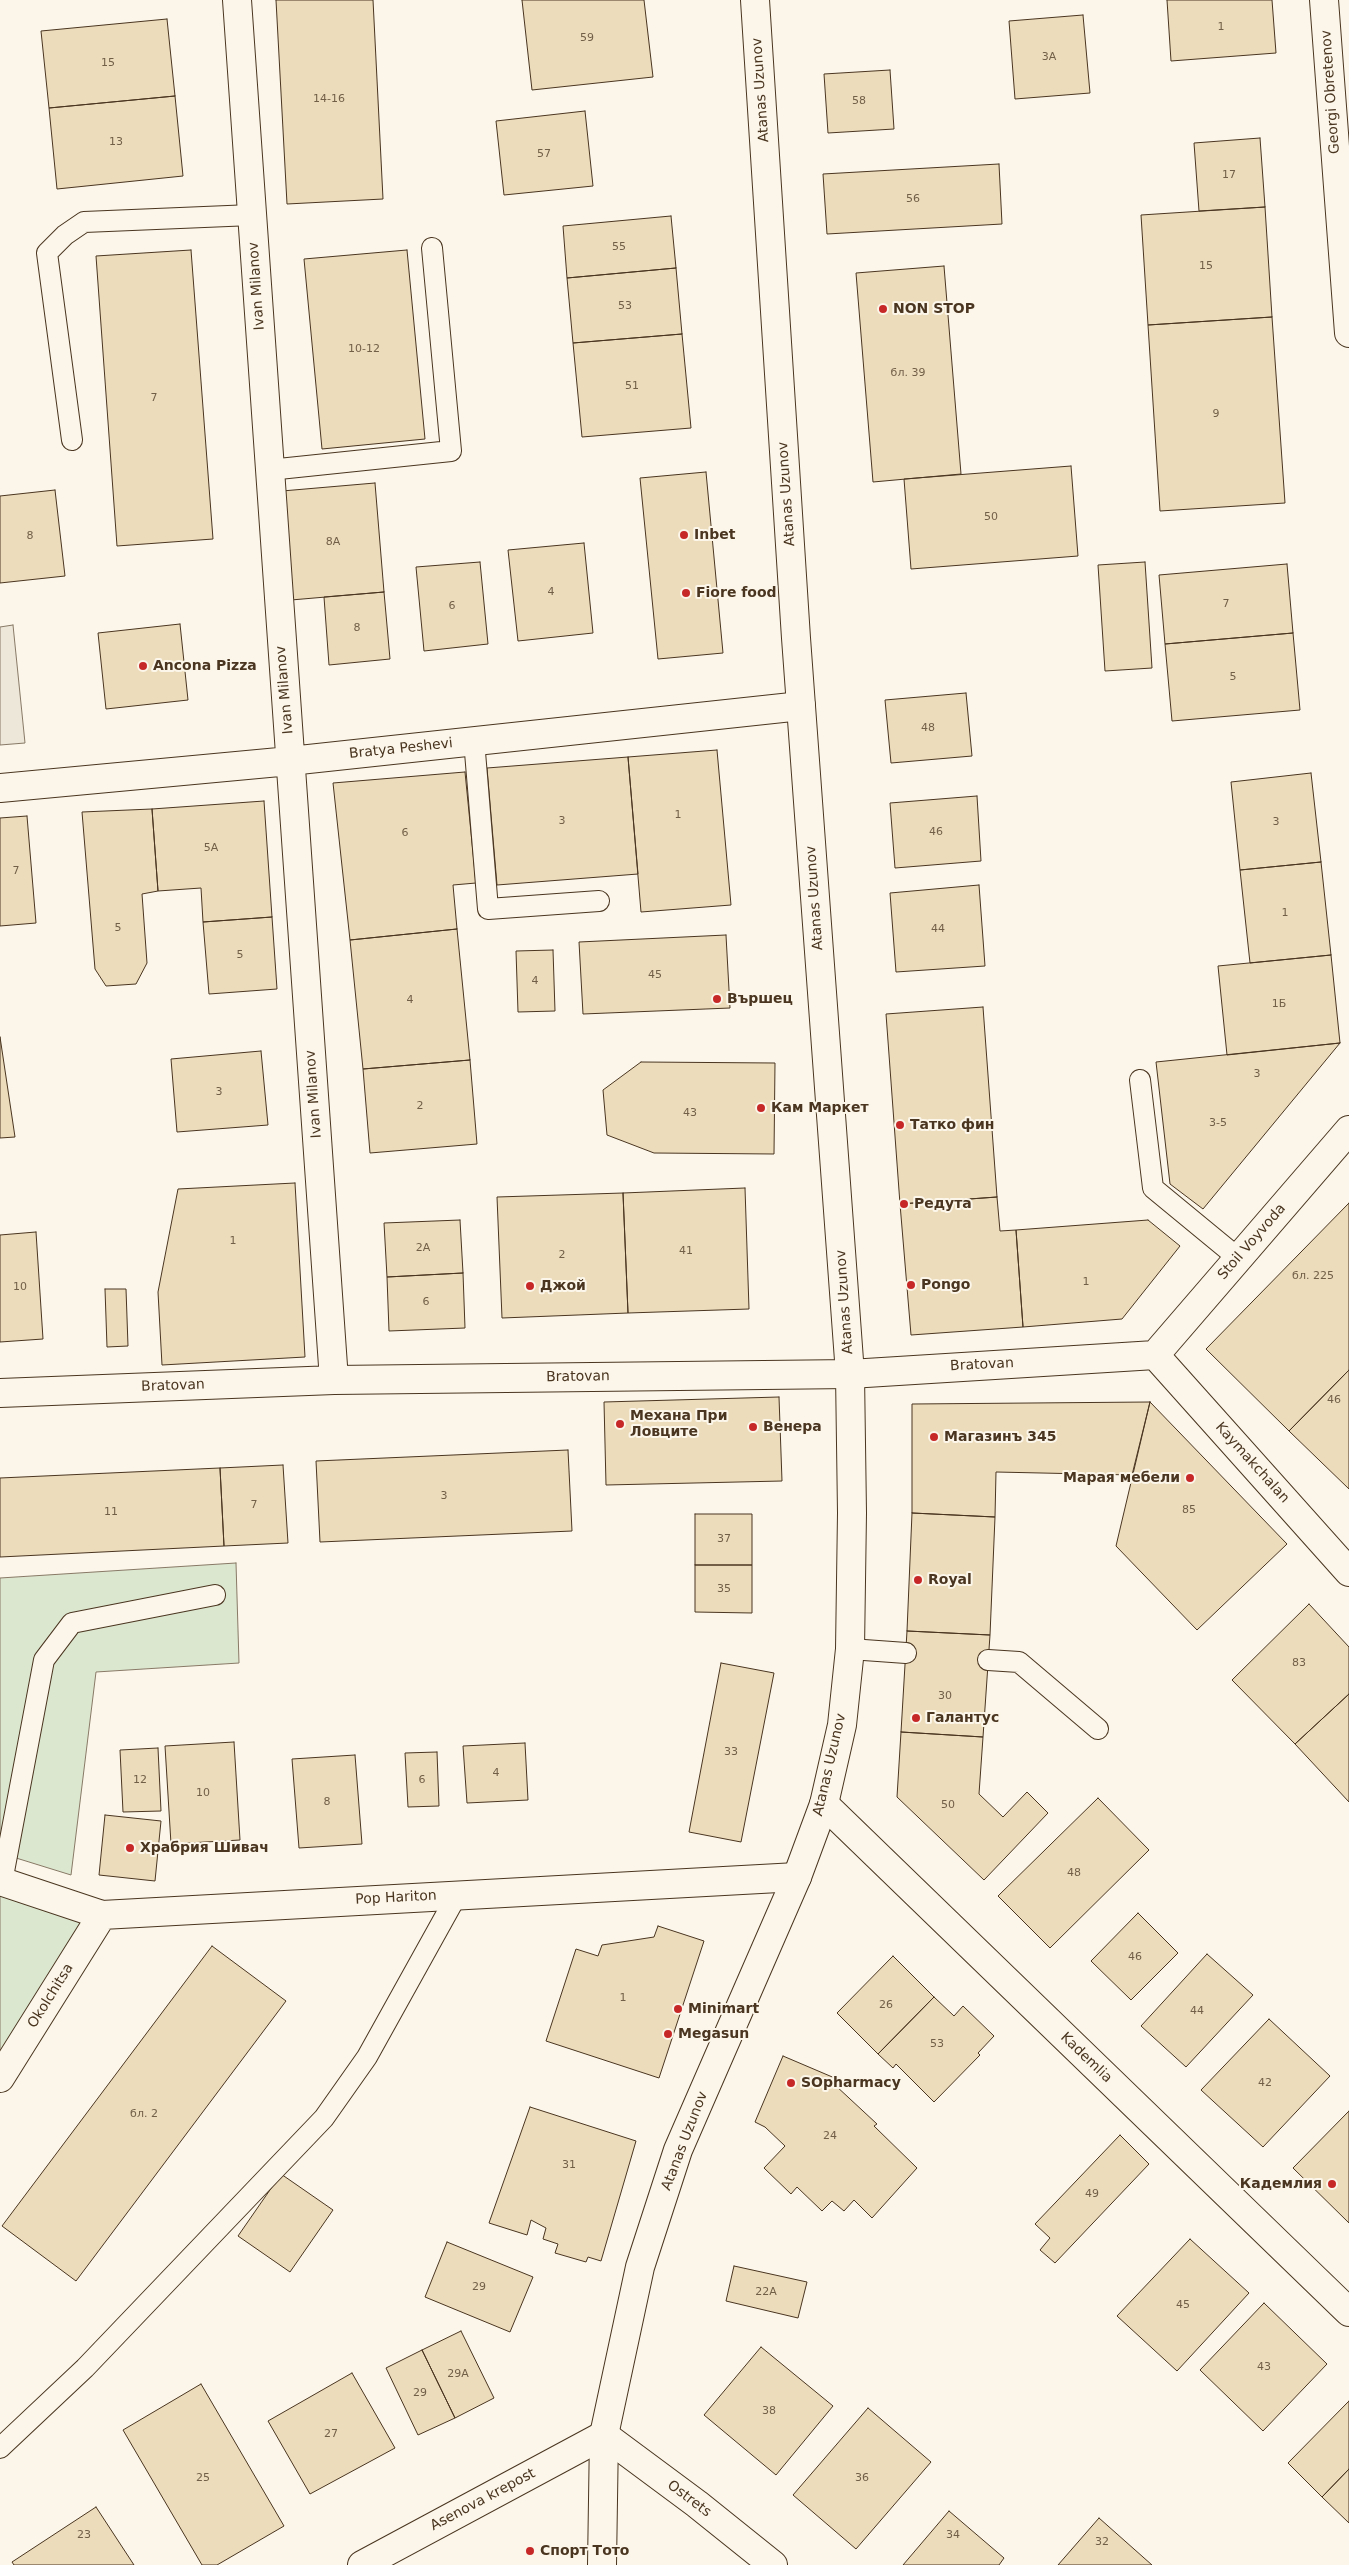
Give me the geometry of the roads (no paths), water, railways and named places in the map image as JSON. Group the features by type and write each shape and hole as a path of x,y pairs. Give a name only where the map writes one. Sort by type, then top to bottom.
{"street":[{"name":"Ivan Milanov","path":"237,0 334,1380"},
{"name":"Atanas Uzunov","path":"602,2565 604,2435 640,2267 678,2150 797,1877 824,1804 842,1725 850,1649 852,1513 850,1374 801,706 755,0"},
{"name":"Georgi Obretenov","path":"1324,0 1349,333"},
{"name":"Bratya Peshevi","path":"0,788 290,761 801,706"},
{"name":"Stoil Voyvoda","path":"1155,1355 1349,1130"},
{"name":"Bratovan","path":"0,1393 334,1380 850,1374 1155,1355"},
{"name":"Kaymakchalan","path":"1155,1355 1349,1572"},
{"name":"Kademlia","path":"824,1804 1349,2312"},
{"name":"Pop Hariton","path":"1,1882 102,1915 797,1877"},
{"name":"Okolchitsa","path":"0,2078 102,1915"},
{"name":"Asenova krepost","path":"362,2565 604,2435"},
{"name":"Ostrets","path":"604,2435 697,2504 773,2565"}],"lane":[{"path":"72,440 47,253 65,235 84,222 252,215"},
{"path":"269,470 451,451 432,248"},
{"path":"474,740 488,909 599,901"},
{"path":"1140,1080 1153,1188 1238,1258"},
{"path":"1,1882 44,1660 72,1623 215,1595"},
{"path":"850,1649 906,1654"},
{"path":"988,1660 1018,1662 1098,1729"},
{"path":"0,2448 86,2368 324,2118 367,2057 457,1895"}],"place":[{"name":"NON STOP","path":"883,309"},
{"name":"Inbet","path":"684,535"},
{"name":"Fiore food","path":"686,593"},
{"name":"Ancona Pizza","path":"143,666"},
{"name":"Вършец","path":"717,999"},
{"name":"Кам Маркет","path":"761,1108"},
{"name":"Татко фин","path":"900,1125"},
{"name":"Редута","path":"904,1204"},
{"name":"Pongo","path":"911,1285"},
{"name":"Джой","path":"530,1286"},
{"name":"Механа При Ловците","path":"620,1424"},
{"name":"Венера","path":"753,1427"},
{"name":"Магазинъ 345","path":"934,1437"},
{"name":"Марая мебели","path":"1190,1478"},
{"name":"Royal","path":"918,1580"},
{"name":"Галантус","path":"916,1718"},
{"name":"Храбрия Шивач","path":"130,1848"},
{"name":"Minimart","path":"678,2009"},
{"name":"Megasun","path":"668,2034"},
{"name":"SOpharmacy","path":"791,2083"},
{"name":"Кадемлия","path":"1332,2184"},
{"name":"Спорт Тото","path":"530,2551"}]}
